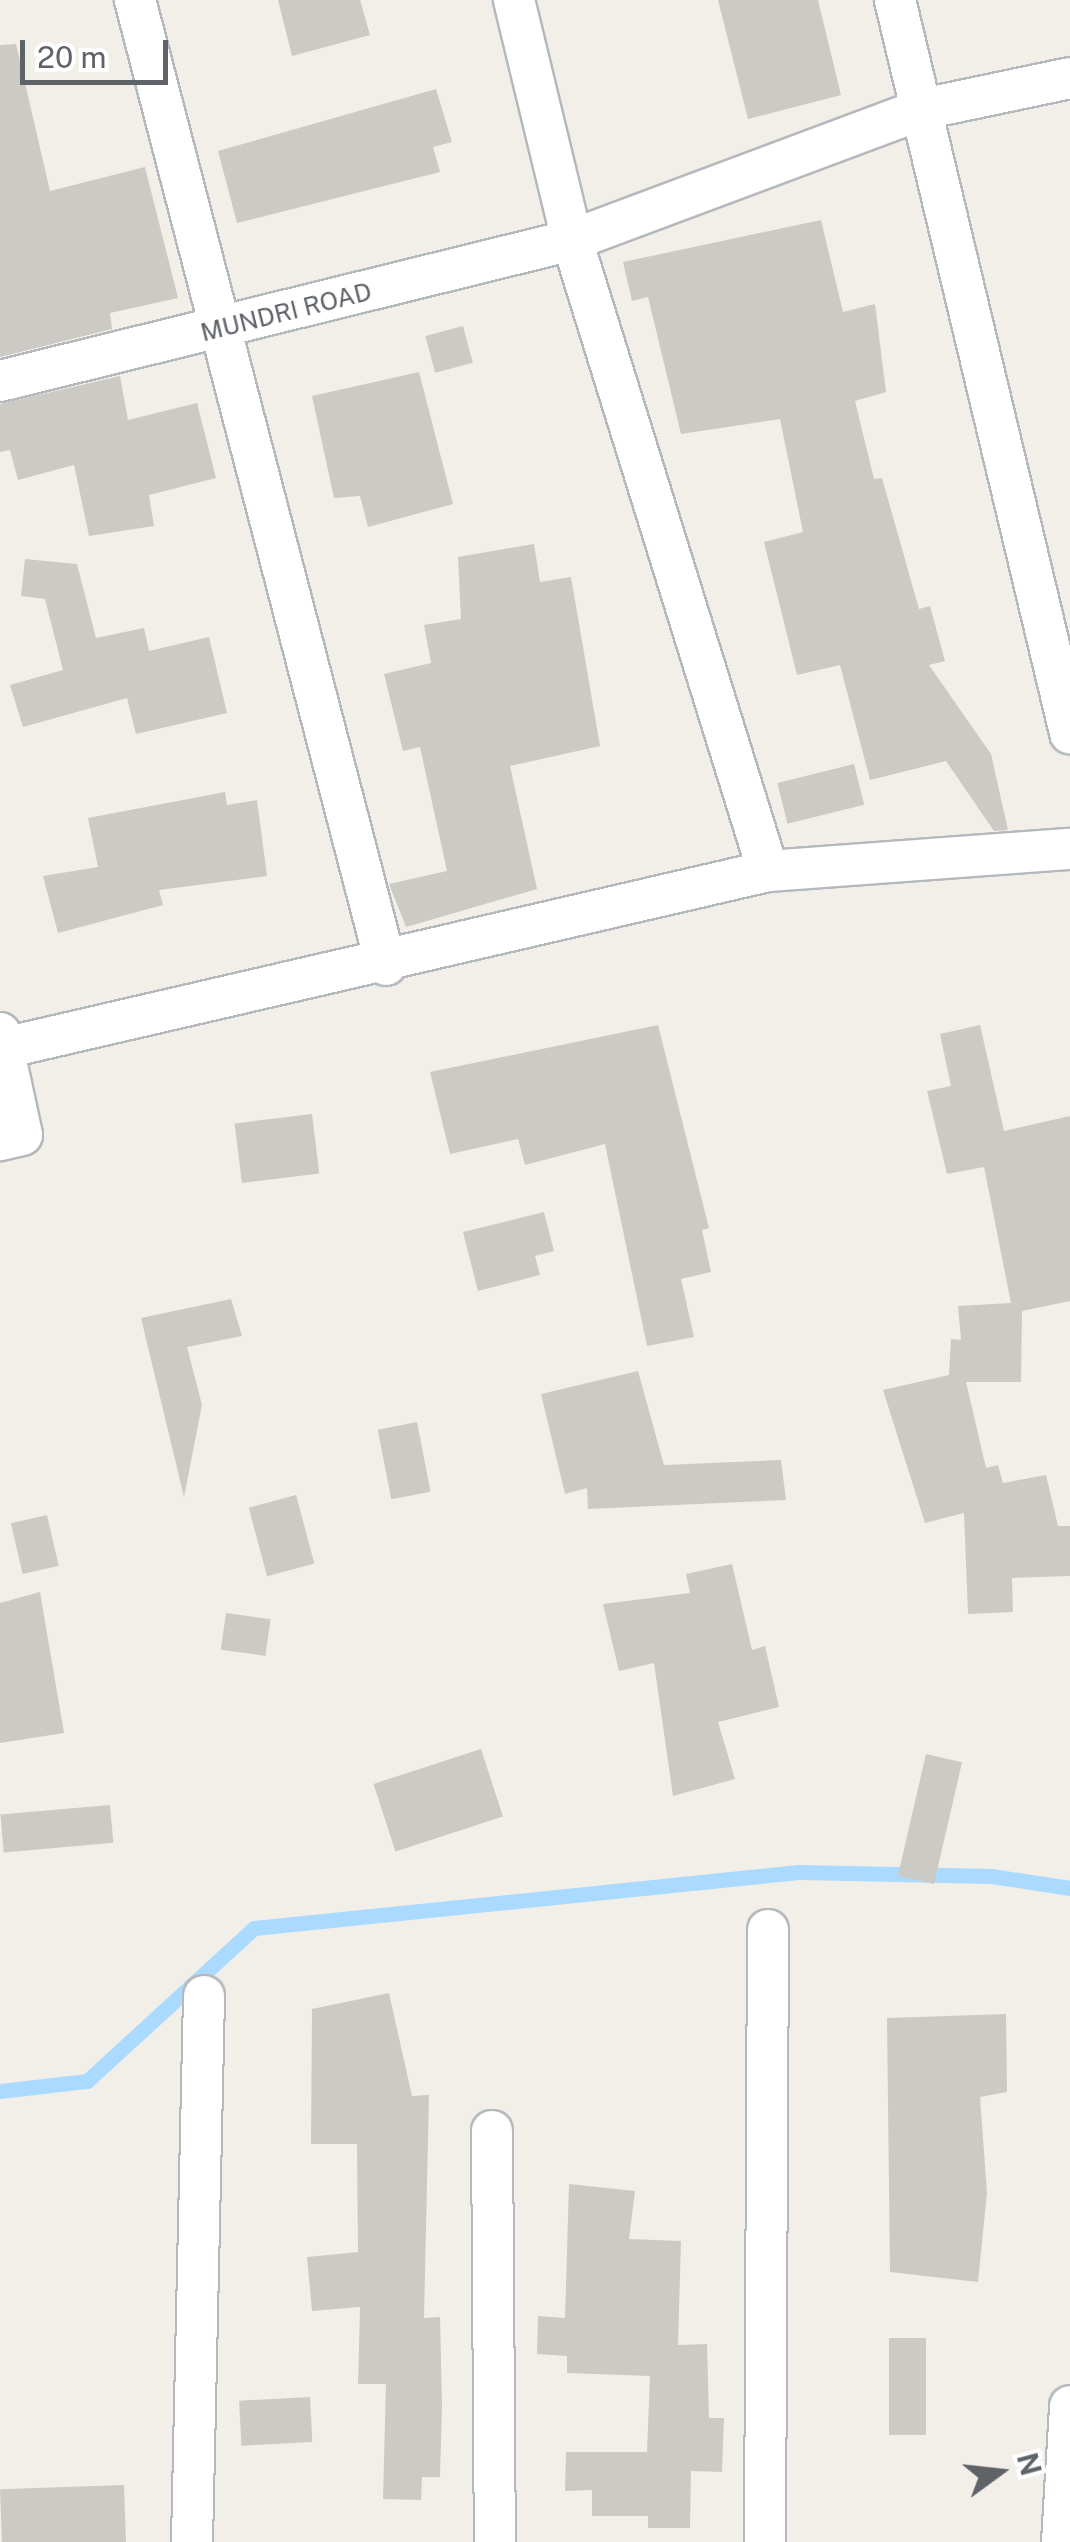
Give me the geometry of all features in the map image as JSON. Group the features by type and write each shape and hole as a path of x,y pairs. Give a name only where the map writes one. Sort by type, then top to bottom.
{"street":[{"path":"135,0 386,965"},
{"path":"514,0 572,240 768,871"},
{"path":"895,0 1070,733"},
{"name":"MUNDRI ROAD","path":"0,381 572,240 923,108 1070,78"},
{"path":"0,1140 22,1135 2,1040 386,965 768,871 1070,849"},
{"path":"765,2542 768,1930"},
{"path":"192,2542 204,1996"},
{"path":"492,2131 495,2542"},
{"path":"1062,2542 1070,2406"}],"building":[{"path":"278,0 360,0 370,35 292,56"},
{"path":"718,0 818,0 841,95 748,119"},
{"path":"16,44 50,191 145,167 178,298 110,313 112,329 0,357 0,45"},
{"path":"436,89 452,142 433,147 440,172 237,223 218,151"},
{"path":"821,220 843,312 875,304 886,392 855,401 874,479 882,478 919,609 930,606 945,661 929,665 991,754 1008,830 994,831 946,761 870,780 840,665 797,675 764,542 803,532 780,419 681,434 648,297 632,301 623,262"},
{"path":"463,326 473,363 435,373 425,336"},
{"path":"419,372 453,504 368,527 360,496 334,498 312,396"},
{"path":"120,376 128,420 197,403 216,478 149,495 154,526 89,536 74,465 18,480 10,450 0,452 0,404"},
{"path":"534,544 540,582 571,577 600,746 510,766 537,889 406,927 389,884 447,871 420,747 403,751 384,674 431,663 424,625 461,619 458,557"},
{"path":"25,559 77,564 96,638 144,628 149,651 209,637 227,713 136,734 127,698 23,727 10,685 63,670 45,599 21,596"},
{"path":"854,764 864,805 788,824 777,783"},
{"path":"225,792 227,805 257,800 267,876 159,890 163,905 58,933 43,876 98,867 88,818"},
{"path":"658,1025 709,1228 702,1230 711,1272 681,1279 694,1337 647,1346 605,1144 525,1165 518,1139 450,1154 430,1072"},
{"path":"980,1025 1004,1131 1070,1116 1070,1301 1022,1311 1021,1382 966,1382 986,1468 998,1465 1003,1483 1046,1475 1058,1526 1070,1526 1070,1576 1012,1578 1013,1612 968,1614 964,1513 925,1523 883,1390 949,1375 951,1339 961,1340 958,1306 1011,1303 984,1167 947,1174 927,1091 951,1086 940,1034"},
{"path":"312,1114 319,1174 242,1183 235,1124"},
{"path":"544,1212 554,1251 535,1256 540,1275 478,1291 463,1232"},
{"path":"231,1299 242,1336 187,1347 202,1405 184,1497 141,1318"},
{"path":"638,1371 664,1465 781,1460 786,1500 588,1509 587,1488 565,1494 541,1394"},
{"path":"417,1422 431,1492 391,1499 378,1430"},
{"path":"296,1495 314,1564 267,1576 249,1508"},
{"path":"47,1515 59,1566 23,1574 11,1523"},
{"path":"732,1564 752,1650 765,1646 779,1707 718,1722 735,1779 673,1796 654,1663 619,1671 603,1604 690,1593 686,1574"},
{"path":"40,1592 64,1733 0,1743 0,1603"},
{"path":"226,1613 271,1619 265,1656 221,1650"},
{"path":"481,1749 503,1817 395,1851 374,1784"},
{"path":"926,1754 962,1762 934,1884 898,1876"},
{"path":"110,1805 113,1843 4,1852 0,1815"},
{"path":"389,1993 412,2096 429,2095 424,2318 440,2317 442,2404 440,2477 422,2477 421,2500 383,2499 386,2384 358,2384 360,2307 312,2311 307,2257 358,2252 357,2144 311,2144 312,2009"},
{"path":"1006,2014 1007,2092 980,2097 987,2193 978,2282 890,2272 887,2018"},
{"path":"569,2184 635,2191 629,2239 681,2241 678,2345 707,2344 709,2418 724,2418 722,2472 691,2471 690,2528 648,2528 648,2516 592,2516 592,2490 565,2491 566,2452 647,2452 650,2376 567,2373 567,2356 537,2354 538,2316 565,2318"},
{"path":"889,2338 926,2338 926,2435 889,2435"},
{"path":"310,2397 312,2442 241,2446 239,2401"},
{"path":"124,2485 126,2542 2,2542 0,2489"}],"waterway":[{"path":"0,2091 87,2081 254,1928 799,1872 991,1876 1070,1888"}]}
